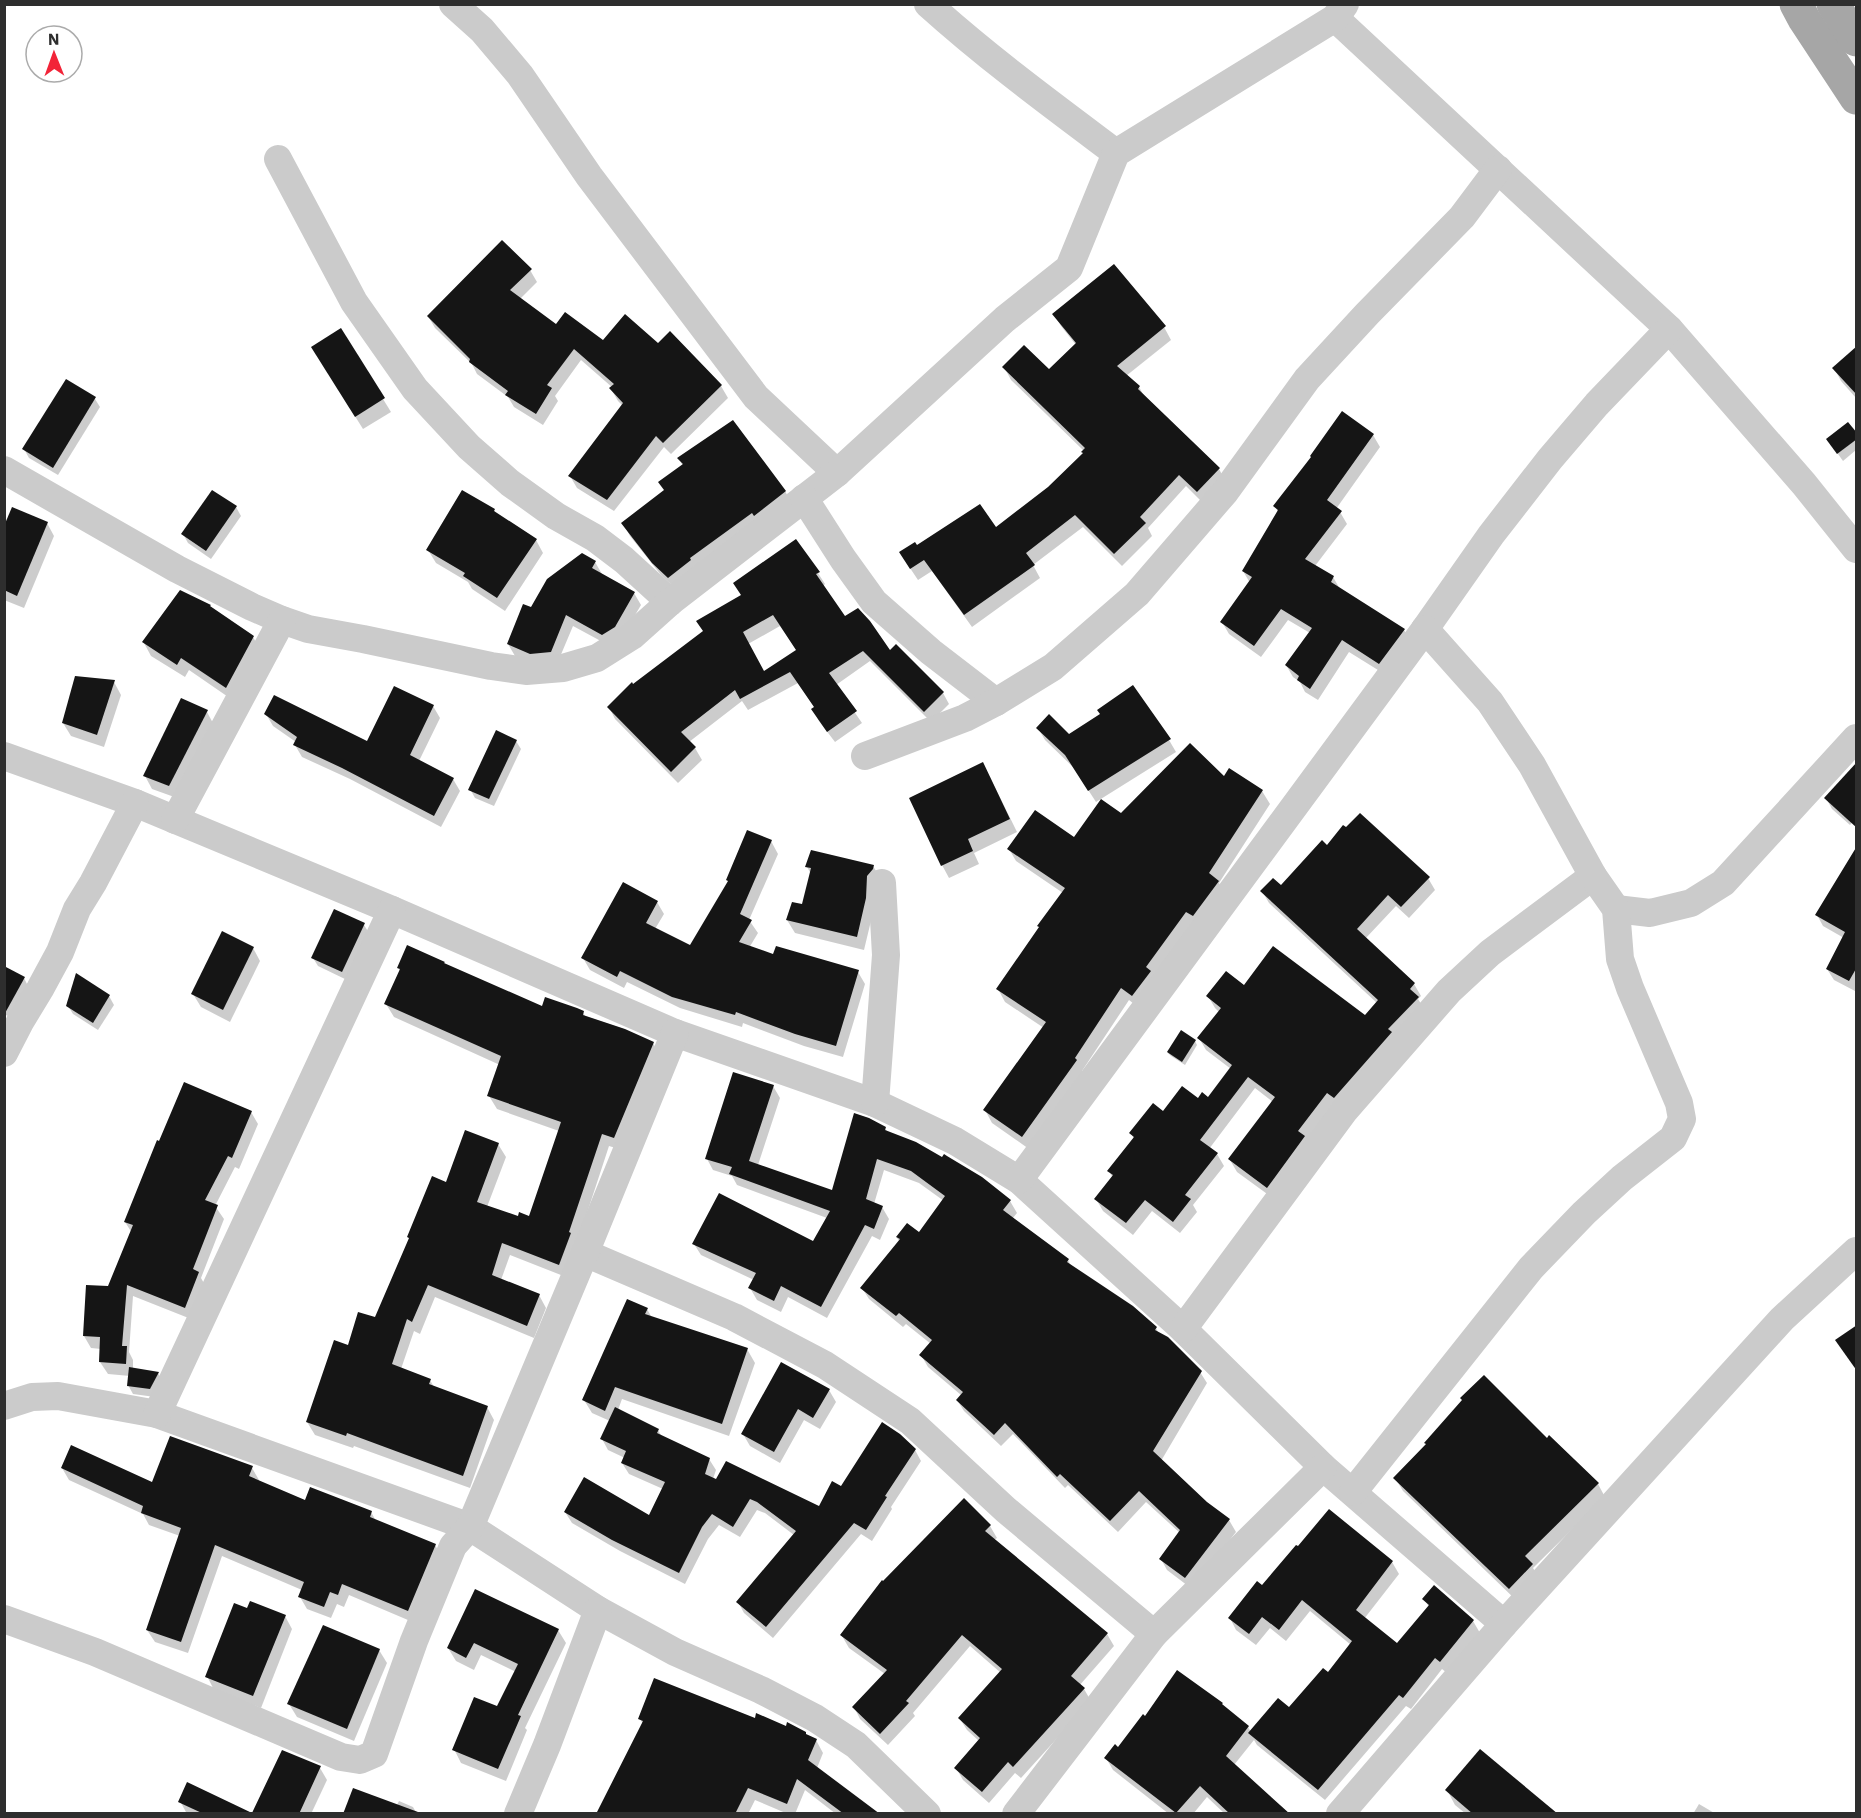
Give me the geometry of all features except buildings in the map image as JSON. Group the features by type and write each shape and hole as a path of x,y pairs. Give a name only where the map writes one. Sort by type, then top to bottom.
{"main road":[{"path":"1796,4 1857,98"},
{"path":"1833,4 1857,40"}],"street":[{"path":"453,4 482,30 520,75 589,176 756,398 837,473"},
{"path":"928,4 1033,91 1116,153"},
{"path":"4,470 177,569 282,620 309,629 526,671 563,668 597,658 632,636 670,602 837,473 1005,319 1068,268 1116,153 1340,11 1498,170 1669,329 1804,484 1857,549"},
{"path":"278,159 354,302 415,389 469,447 510,483 556,516 595,538 617,554 670,602"},
{"path":"865,756 965,718 996,702 1053,668 1137,594 1225,492 1308,379 1367,314 1462,217 1498,170"},
{"path":"1019,1179 1425,629 1491,535 1597,404 1669,329"},
{"path":"804,498 874,602 931,652 996,702"},
{"path":"175,820 282,620"},
{"path":"1353,1492 1532,1269 1591,1206 1673,1138 1682,1119 1679,1103 1634,998 1620,959 1616,909 1593,876 1532,765 1490,702 1425,629"},
{"path":"1616,909 1650,913 1691,903 1723,883 1857,738"},
{"path":"4,756 135,803 392,910 675,1033 875,1103 955,1142 1019,1179 1183,1329 1323,1467 1504,1624"},
{"path":"4,1053 60,952 77,909 135,803"},
{"path":"1183,1329 1345,1110 1449,991 1490,954 1593,876"},
{"path":"875,1103 886,955 882,883"},
{"path":"157,1414 392,910"},
{"path":"4,1619 94,1652 341,1757 360,1760 374,1754 414,1641 453,1546 470,1527 675,1033"},
{"path":"1340,1814 1504,1624 1782,1319 1857,1251"},
{"path":"585,1253 734,1317 825,1365 909,1421 1006,1510 1154,1634"},
{"path":"4,1406 32,1397 58,1396 157,1414 470,1527 598,1610 675,1652 761,1690 815,1718 856,1745 927,1814"},
{"path":"1016,1814 1154,1634 1323,1467"},
{"path":"518,1814 547,1745 598,1610"}]}
